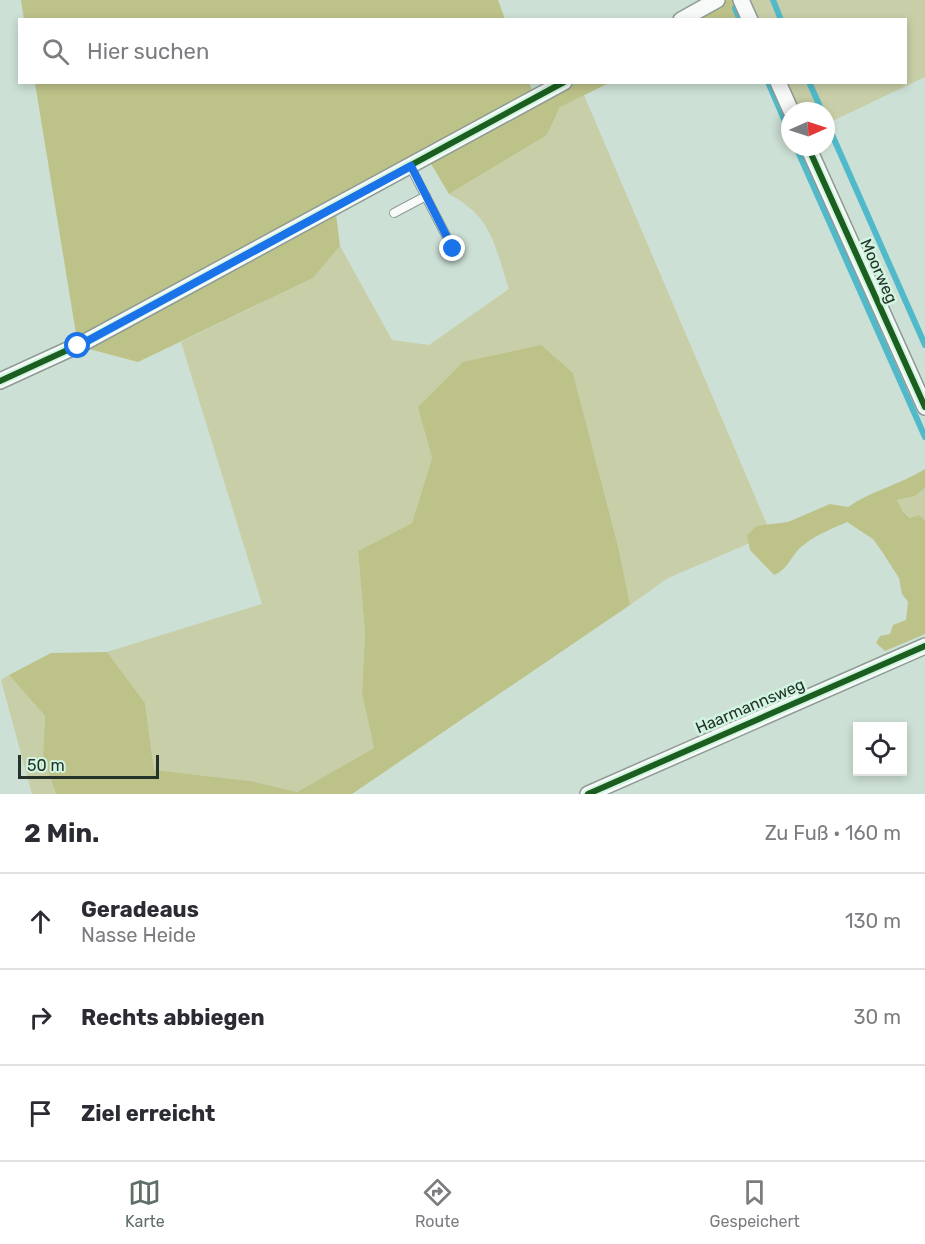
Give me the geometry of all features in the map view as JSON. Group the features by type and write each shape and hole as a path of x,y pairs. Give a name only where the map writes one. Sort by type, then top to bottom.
{"street":[{"path":"685,18 717,0"},
{"path":"741,0 749,18"},
{"path":"0,381 85,342 560,84"},
{"path":"779,84 787,102"},
{"name":"Moorweg","path":"812,156 925,407"},
{"name":"Haarmannsweg","path":"588,794 925,646"}],"lane":[{"path":"411,166 453,249"},
{"path":"394,213 426,195"}],"green space":[{"path":"21,0 498,0 505,18 24,18"},
{"path":"717,0 741,0 748,15 740,18 685,18"},
{"path":"741,0 925,0 925,77 835,120 835,102 787,102 778,84 907,84 907,18 750,18"},
{"path":"35,84 530,84 535,98 562,84 607,84 560,107 547,135 449,194 427,157 335,206 340,246 313,278 138,362 78,346"},
{"path":"584,95 771,534 668,578 630,605 619,550 573,373 419,407 432,458 412,523 358,551 365,633 362,694 374,748 297,792 251,781 154,770 145,703 107,652 262,604 181,342 313,278 340,246 392,340 429,345 509,289 490,234 475,213 449,194 547,135 560,107"},
{"path":"541,345 573,373 619,550 630,605 352,794 56,794 43,755 45,716 9,675 51,653 107,652 145,703 154,770 251,781 297,792 374,748 362,694 365,633 358,551 412,523 432,458 418,407 463,362"},
{"path":"925,469 925,488 915,496 897,500 903,512 910,518 919,515 925,520 925,634 885,651 876,643 880,636 890,634 893,625 906,620 908,602 902,594 899,578 873,539 847,522 822,533 805,544 782,570 774,575 750,550 747,535 757,526 788,522 830,504 848,507"},
{"path":"925,488 925,520 919,515 911,518 903,512 897,500 915,496"},
{"path":"9,675 45,716 43,755 56,794 32,794 1,680"}],"waterway":[{"path":"773,0 780,18"},
{"path":"735,8 739,18"},
{"path":"769,84 781,112"},
{"path":"810,84 818,102"},
{"path":"835,141 925,345"},
{"path":"800,156 925,437"}],"cycle path":[{"path":"0,381 85,342 560,84"},
{"path":"812,156 925,407"},
{"path":"588,794 925,646"}],"route":[{"path":"78,346 411,166 453,249"}]}
